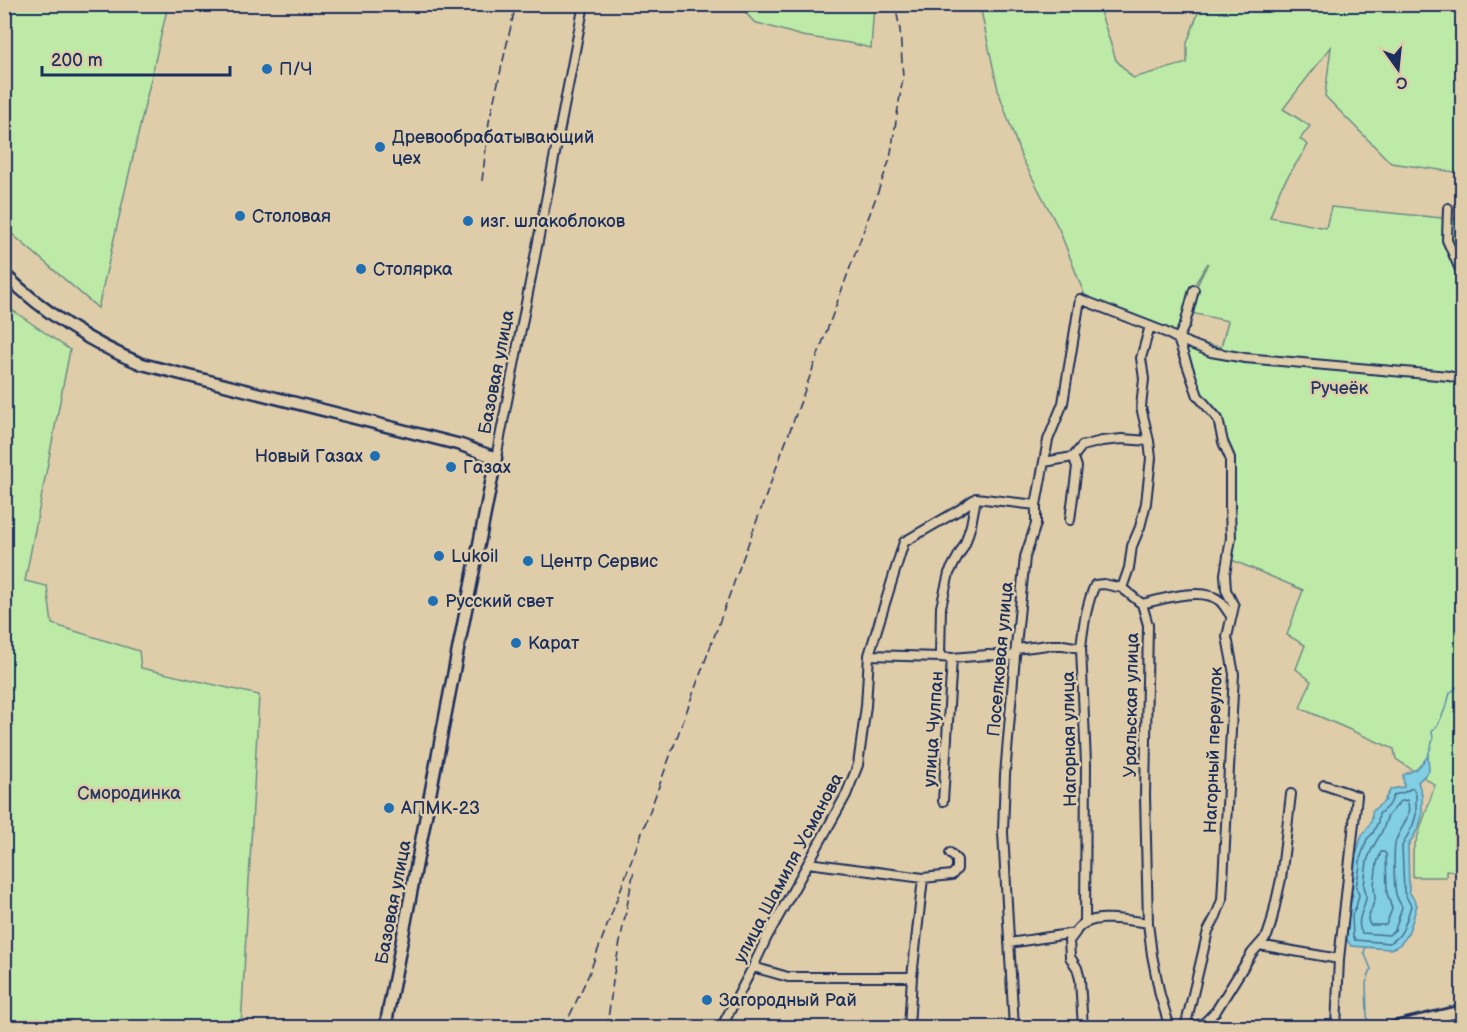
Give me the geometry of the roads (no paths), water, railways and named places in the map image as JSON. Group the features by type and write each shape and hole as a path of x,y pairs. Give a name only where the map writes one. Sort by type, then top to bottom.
{"main road":[{"path":"4,274 25,294 62,322 119,355 142,364 461,445 496,458"},
{"name":"Базовая улица","path":"385,1028 496,458"},
{"path":"1391,1028 1462,1011"}],"street":[{"name":"Базовая улица","path":"496,458 584,4"},
{"path":"1448,208 1447,240 1462,274"},
{"path":"1178,339 1185,324 1194,290"},
{"name":"Поселковая улица","path":"1014,1028 1003,832 1005,775 1025,557 1036,524 1036,505 1048,440 1063,403 1080,299 1150,326"},
{"path":"1231,616 1219,600 1207,596 1184,594 1142,604 1122,588 1146,503 1151,458 1141,407 1144,378 1140,358 1150,326 1211,352 1245,358 1456,378"},
{"name":"Нагорный переулок","path":"1178,339 1198,396 1218,419 1223,442 1230,458 1231,538 1225,574 1226,590 1234,606 1227,638 1234,674 1221,900 1208,931 1185,1028"},
{"path":"1044,462 1072,457 1082,446 1102,441 1122,439 1149,441"},
{"path":"1070,520 1077,467 1072,457"},
{"path":"976,498 1036,505"},
{"name":"улица Шамиля Усманова","path":"721,1028 767,937 846,795 858,765 866,706 869,655 904,542 976,498"},
{"name":"улица Чулпан","path":"943,801 952,657 940,657 941,607 949,573 965,544 976,498"},
{"name":"Нагорная улица","path":"1085,922 1086,764 1082,631 1089,598 1095,585 1104,584 1122,588"},
{"name":"Уральская улица","path":"1142,604 1148,625 1145,796 1148,923 1158,985 1170,1028"},
{"path":"952,657 1015,653 1048,645 1081,648"},
{"path":"869,655 940,657"},
{"path":"1323,785 1357,796 1339,959 1336,1028"},
{"path":"1190,1028 1204,1023 1216,1011 1252,953 1267,936 1281,879 1291,794"},
{"path":"808,863 922,878 952,875 957,869 957,860 950,853"},
{"path":"909,1028 922,878"},
{"path":"1083,1028 1080,979 1077,968 1070,957 1069,941 1078,926 1098,919 1148,923"},
{"path":"1009,942 1075,933"},
{"path":"1259,945 1339,959"},
{"path":"753,967 788,976 912,977"}],"water":[{"path":"1428,756 1429,771 1418,782 1422,794 1422,816 1419,827 1408,846 1409,891 1417,905 1409,932 1402,943 1390,949 1351,946 1347,940 1346,913 1353,895 1349,888 1354,865 1353,855 1357,853 1362,836 1370,824 1372,811 1386,800 1391,789 1404,787 1403,775 1417,769"}],"waterway":[{"path":"1428,756 1433,739 1432,731 1438,725 1450,693 1457,687 1462,687"},
{"path":"1366,947 1364,952 1371,969 1366,983 1369,1027"}],"railway":[{"path":"482,181 489,122 516,4"},
{"path":"564,1028 589,974 890,159 903,77 900,30 895,4"},
{"path":"607,1028 614,973 634,870"}],"place":[{"name":"П/Ч","path":"267,69"},
{"name":"Древообрабатывающий цех","path":"380,147"},
{"name":"Столовая","path":"240,216"},
{"name":"изг. шлакоблоков","path":"468,221"},
{"name":"Столярка","path":"361,269"},
{"name":"Новый Газах","path":"375,456"},
{"name":"Газах","path":"451,467"},
{"name":"Lukoil","path":"439,556"},
{"name":"Центр Сервис","path":"528,561"},
{"name":"Русский свет","path":"433,601"},
{"name":"Карат","path":"516,643"},
{"name":"АПМК-23","path":"389,808"},
{"name":"Загородный Рай","path":"707,1000"}],"park label":[{"name":"Ручеёк","path":"1339,388"},
{"name":"Смородинка","path":"129,793"}]}
